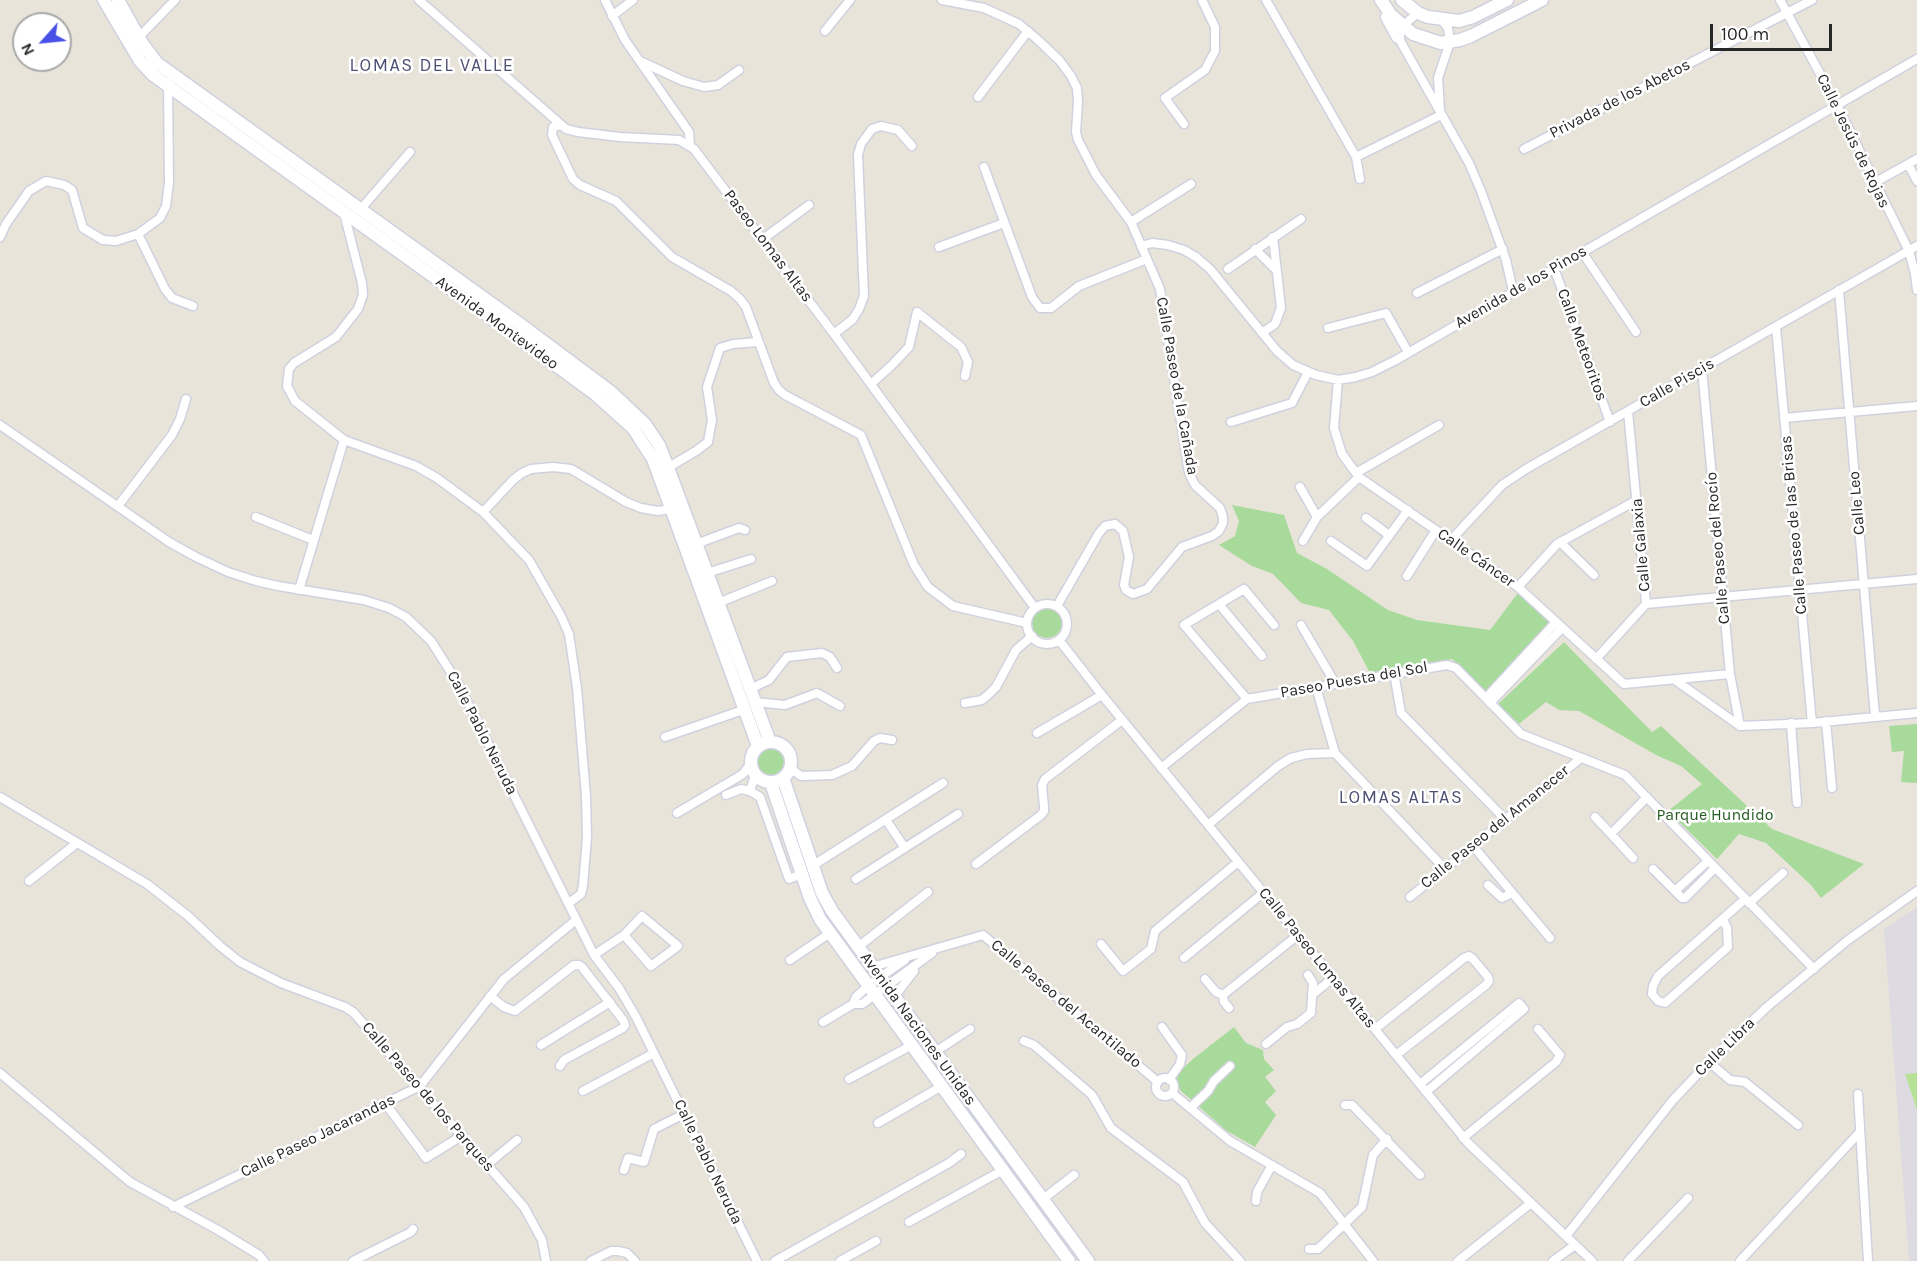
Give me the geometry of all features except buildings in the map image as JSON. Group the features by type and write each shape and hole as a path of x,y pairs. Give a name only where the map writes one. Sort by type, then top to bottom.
{"street":[{"name":"Avenida Montevideo","path":"104,0 143,65 168,86 254,141 351,209 607,397 639,435 663,471 743,710 758,746"},
{"name":"Avenida Montevideo","path":"118,0 157,63 254,141"},
{"path":"418,0 561,125 578,132 639,139 679,140 690,145"},
{"name":"Paseo Lomas Altas","path":"605,0 625,40 689,132 690,145 834,334 1035,608"},
{"path":"612,16 633,0"},
{"path":"825,31 850,0"},
{"name":"Calle Paseo de la Cañada","path":"942,0 982,4 1019,24 1060,61 1071,76 1077,88 1077,140 1096,175 1131,222 1160,289 1189,473 1195,485 1220,508 1223,523 1219,531 1212,536 1182,547 1147,589 1133,594 1126,590 1124,585 1129,557 1123,531 1115,524 1105,526 1098,533 1057,606"},
{"path":"1184,124 1165,98 1205,69 1211,60 1216,39 1215,27 1202,0"},
{"path":"1266,0 1356,157 1360,179"},
{"path":"1379,0 1401,32 1441,115 1473,172 1503,249 1513,291"},
{"path":"1402,0 1418,13 1442,20 1460,21 1473,18 1506,0"},
{"path":"1401,32 1426,40 1450,42 1471,36 1542,0"},
{"name":"Calle Jesús de Rojas","path":"1780,0 1837,105 1909,251 1916,274 1917,290"},
{"name":"Privada de los Abetos","path":"1524,149 1812,0"},
{"path":"139,37 171,2"},
{"path":"1401,32 1418,13"},
{"path":"1441,115 1438,78 1450,42 1448,28 1442,20"},
{"path":"978,97 1028,31"},
{"path":"641,62 683,81 704,87 718,85 739,70"},
{"name":"Avenida de los Pinos","path":"1141,246 1152,243 1168,245 1196,257 1210,269 1277,351 1293,365 1308,372 1338,380 1372,372 1916,62"},
{"path":"0,237 3,221 39,183 55,182 64,184 72,190 83,228 103,240 116,241 138,234 160,218 166,206 169,183 168,71"},
{"path":"1356,157 1441,115"},
{"path":"561,125 553,127 552,135 573,180 616,201 672,257 731,291 746,307 774,383 779,390 864,438 914,565 928,587 953,606 1028,623"},
{"path":"834,334 853,319 864,296 858,155 861,144 872,129 881,126 898,130 912,146"},
{"path":"410,152 351,209 363,295 358,309 336,337 294,363 289,369 287,386 295,401 344,440 416,466 437,478 483,512 528,560 561,616 568,634 577,688 586,796 587,837 583,886 580,894 569,903"},
{"path":"1874,183 1917,159"},
{"path":"1908,165 1917,181"},
{"path":"984,167 1032,297 1040,308 1051,308 1079,286 1147,260"},
{"path":"1131,222 1191,184"},
{"path":"763,239 809,205"},
{"path":"1228,269 1301,219"},
{"path":"939,247 1004,223"},
{"path":"138,234 165,290 172,298 193,306"},
{"path":"1262,333 1275,324 1281,308 1273,237"},
{"name":"Calle Piscis","path":"1451,540 1502,485 1917,246"},
{"path":"1255,249 1276,271"},
{"path":"1417,293 1503,249"},
{"path":"1582,252 1636,332"},
{"name":"Calle Meteoritos","path":"1554,268 1610,422"},
{"name":"Calle Leo","path":"1839,290 1875,717"},
{"path":"871,384 909,347 917,312 961,347 968,362 965,376"},
{"path":"1328,328 1386,313 1408,352"},
{"name":"Calle Paseo de las Brisas","path":"1776,327 1812,723"},
{"path":"663,471 708,442 712,420 707,387 720,348 733,344 758,342"},
{"name":"Calle Paseo del Rocío","path":"1702,369 1730,674 1740,726"},
{"path":"1230,422 1292,403 1308,372"},
{"name":"Calle Cáncer","path":"1338,380 1334,428 1342,454 1357,475 1518,587 1624,684 1730,674"},
{"path":"118,506 172,435 186,399"},
{"path":"1784,418 1917,406"},
{"name":"Calle Galaxia","path":"1596,659 1646,604 1628,411"},
{"name":"Calle Pablo Neruda","path":"0,425 169,542 228,572 256,581 364,600 389,608 406,617 431,641 459,685 594,955 627,1000 757,1261"},
{"path":"1303,541 1317,517 1357,475 1439,425"},
{"path":"299,590 344,440"},
{"path":"483,512 522,473 531,469 553,467 578,472 633,505 658,512 677,508"},
{"path":"1300,488 1317,517"},
{"path":"1518,587 1560,542 1637,500"},
{"name":"Avenida Montevideo","path":"677,508 696,544 770,742"},
{"path":"1331,541 1367,566 1408,510"},
{"path":"256,517 313,540"},
{"path":"1366,518 1389,535"},
{"path":"696,544 739,528 745,530"},
{"path":"1407,576 1436,530"},
{"path":"1560,542 1594,575"},
{"path":"707,573 751,559"},
{"path":"1646,604 1917,579"},
{"path":"718,603 772,581"},
{"path":"1247,699 1184,625 1244,589 1274,625"},
{"path":"1046,604 1057,606 1062,610 1067,629 1059,640 1048,644 1036,640 1032,636 1028,617 1035,608 1046,604"},
{"path":"1219,604 1263,656"},
{"path":"1300,625 1335,683"},
{"path":"1488,701 1559,625"},
{"path":"965,703 982,700 996,687 1016,650 1032,636"},
{"name":"Calle Paseo Lomas Altas","path":"1059,640 1464,1138 1592,1261"},
{"path":"750,689 769,680 787,657 822,653 830,657 837,668"},
{"name":"Paseo Puesta del Sol","path":"1161,768 1247,699 1447,665 1456,668 1521,734 1626,775 1814,969"},
{"path":"1394,673 1401,713 1505,819"},
{"path":"1675,680 1740,726 1812,723 1917,712"},
{"path":"1316,687 1335,753 1445,869"},
{"path":"755,702 785,705 817,693 840,706"},
{"path":"1037,733 1102,695"},
{"path":"665,737 743,710"},
{"path":"976,864 1041,815 1044,811 1042,785 1046,779 1122,720"},
{"path":"1826,721 1832,788"},
{"path":"1791,723 1797,802"},
{"path":"787,773 801,776 832,775 852,766 874,741 880,738 892,740"},
{"path":"750,791 753,770 752,754 758,746 770,742 782,745 787,750 791,762 787,773 771,783 765,782 753,770"},
{"path":"1208,825 1278,766 1291,758 1307,754 1335,753"},
{"name":"Calle Paseo del Amanecer","path":"1410,897 1581,758"},
{"path":"677,813 753,770"},
{"name":"Avenida Naciones Unidas","path":"787,773 812,866 825,902 1088,1261"},
{"name":"Avenida Naciones Unidas","path":"771,783 814,909 1069,1261"},
{"path":"812,866 943,783"},
{"path":"726,795 741,789 760,797 789,879 802,874"},
{"name":"Calle Paseo de los Parques","path":"0,797 147,884 188,916 240,962 281,983 353,1012 463,1135 531,1218 542,1240 546,1261"},
{"path":"1611,834 1647,797"},
{"path":"856,879 958,814"},
{"path":"1595,817 1633,858"},
{"path":"886,820 905,848"},
{"path":"29,881 77,843"},
{"path":"1473,846 1550,938"},
{"path":"1675,891 1708,861"},
{"path":"1101,944 1124,971 1151,949 1155,931 1238,862"},
{"path":"1653,869 1685,898 1715,868"},
{"path":"1723,919 1727,928 1728,947 1665,1002 1658,1001 1652,994 1658,976 1723,919 1783,873"},
{"path":"1488,885 1502,898 1512,892"},
{"name":"Calle Libra","path":"1566,1236 1666,1108 1709,1062 1767,1007 1879,916 1917,891"},
{"path":"858,947 928,892"},
{"path":"1184,958 1263,893"},
{"path":"594,955 624,935 642,916 678,946 651,966 624,935"},
{"name":"Calle Paseo Jacarandas","path":"172,1207 420,1086 504,979 576,920"},
{"path":"790,960 830,933"},
{"name":"Calle Paseo del Acantilado","path":"872,967 983,935 1158,1082"},
{"path":"1223,995 1298,935"},
{"name":"Calle Paseo del Acantilado","path":"823,1022 853,1004 856,997 887,987 938,949"},
{"name":"Calle Paseo del Acantilado","path":"887,987 910,956"},
{"path":"1375,1029 1464,958 1469,956 1473,959 1488,977 1489,981 1486,985 1396,1055"},
{"path":"490,996 504,1007 515,1011 574,965 579,964 610,1002 625,1025 564,1060 560,1066"},
{"path":"1266,1044 1287,1027 1297,1024 1311,1013 1313,982 1308,975"},
{"path":"1312,995 1332,978"},
{"path":"1205,979 1216,992 1223,995"},
{"path":"1223,995 1224,1002 1229,1008"},
{"path":"541,1045 610,1002"},
{"path":"1420,1084 1519,1003 1524,1009 1426,1092"},
{"path":"1162,1027 1182,1055 1180,1064 1169,1080"},
{"path":"935,1052 970,1029"},
{"path":"1464,1138 1556,1062 1560,1054 1538,1029"},
{"path":"1024,1041 1034,1045 1089,1092 1100,1106 1111,1128 1183,1182 1205,1223 1240,1261"},
{"path":"849,1080 912,1045"},
{"path":"583,1091 654,1053"},
{"path":"1709,1062 1730,1080 1745,1082 1798,1125"},
{"path":"1190,1108 1230,1066"},
{"path":"0,1073 130,1182 172,1207 219,1230 259,1255 264,1261"},
{"path":"1164,1078 1169,1080 1173,1084 1172,1093 1166,1096 1158,1093 1156,1089 1158,1082 1164,1078"},
{"path":"878,1123 942,1086"},
{"path":"1172,1093 1230,1140 1320,1193 1373,1261"},
{"path":"1858,1094 1868,1261"},
{"path":"385,1103 426,1158 463,1135"},
{"path":"1345,1105 1352,1106 1387,1139 1419,1175"},
{"path":"624,1170 628,1158 644,1162 654,1129 684,1114"},
{"path":"1740,1261 1859,1133"},
{"path":"1309,1249 1318,1249 1362,1207 1373,1155 1387,1139"},
{"path":"488,1164 517,1140"},
{"path":"775,1261 949,1163 961,1154"},
{"path":"1256,1201 1257,1192 1272,1165"},
{"path":"909,1222 1003,1170"},
{"path":"1043,1199 1074,1175"},
{"path":"1628,1261 1688,1198"},
{"path":"1458,1261 1531,1203"},
{"path":"353,1261 413,1229"},
{"path":"840,1261 876,1241"},
{"path":"1553,1261 1575,1245"},
{"path":"591,1261 611,1251 618,1251 627,1253 635,1261"}],"shaded area":[{"path":"1917,907 1917,1261 1909,1261 1884,929"}],"green space":[{"path":"1232,505 1284,515 1297,553 1327,569 1388,610 1417,620 1490,630 1518,593 1551,623 1485,693 1452,659 1370,673 1353,641 1329,610 1301,603 1273,574 1252,566 1219,545 1235,536 1239,521"},
{"path":"1047,608 1057,613 1062,623 1057,633 1047,638 1037,633 1032,623 1037,613"},
{"name":"Parque Hundido","path":"1564,642 1652,732 1661,726 1772,829 1864,864 1821,898 1811,885 1766,843 1739,834 1717,859 1668,811 1702,784 1681,766 1656,755 1579,711 1559,710 1546,702 1519,724 1498,704"},
{"path":"1917,724 1917,783 1901,782 1904,751 1892,752 1889,726"},
{"path":"771,743 784,749 790,762 784,775 771,781 758,775 752,762 758,749"},
{"path":"1234,1027 1246,1043 1263,1050 1264,1059 1274,1070 1265,1077 1276,1091 1265,1102 1276,1115 1255,1147 1227,1131 1181,1091 1173,1078"},
{"path":"1917,1073 1917,1110 1905,1074"}],"district":[{"name":"LOMAS DEL VALLE","path":"432,66"},
{"name":"LOMAS ALTAS","path":"1401,798"}]}
